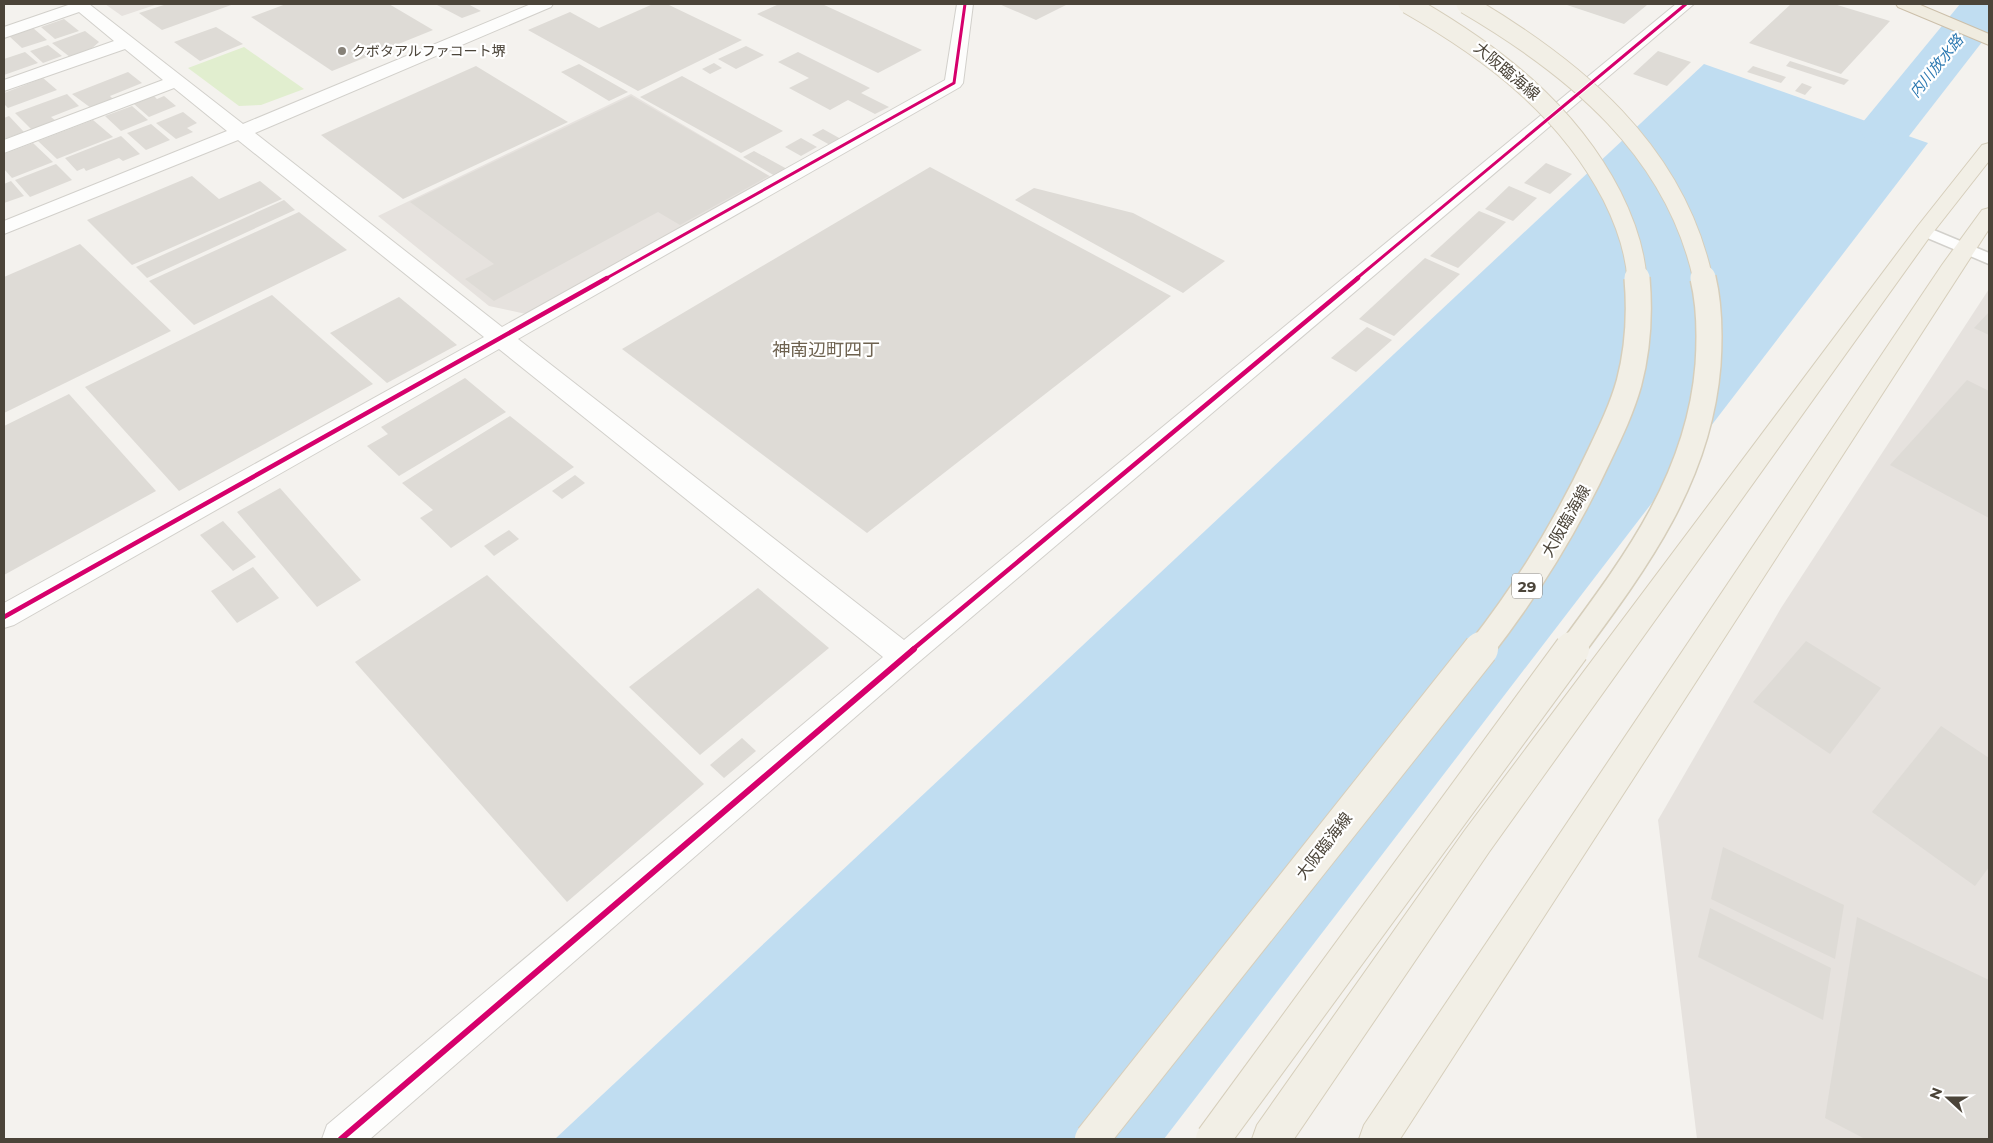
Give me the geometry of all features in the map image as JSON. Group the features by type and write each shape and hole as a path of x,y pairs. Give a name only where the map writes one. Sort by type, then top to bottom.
{"highway":[{"path":"1909,6 1989,40"}],"main road":[{"name":"大阪臨海線","path":"1092,1139 1486,642 1530,583 1591,477 1614,426 1631,374 1638,321 1636,271 1625,226 1607,185 1582,144 1549,107 1518,77 1483,49 1443,22 1408,4"},
{"name":"大阪臨海線","path":"1212,1139 1580,638 1641,549 1675,491 1693,442 1704,397 1710,344 1707,296 1695,247 1675,202 1649,158 1618,120 1582,85 1547,55 1466,4"},
{"path":"1271,1139 1477,841 1924,231 1989,149"},
{"path":"1378,1139 1977,254 1989,214"}],"street":[{"path":"4,228 241,132 504,13 546,4"},
{"path":"4,617 954,83 965,4"},
{"path":"341,1139 904,657 1686,4"},
{"path":"4,33 80,5 904,657"},
{"path":"4,86 128,42"},
{"path":"4,147 177,81"}],"lane":[{"path":"1924,231 1977,254"}],"shaded area":[{"path":"105,4 158,4 122,16"},
{"path":"631,94 773,178 526,314 489,306 378,216"},
{"path":"1989,289 1989,1139 1697,1139 1658,820 1781,608"}],"green space":[{"path":"244,47 304,89 261,105 239,106 188,68"}],"water":[{"path":"1704,64 1928,143 1164,1139 555,1139"}],"building":[{"path":"167,4 234,4 162,30 139,13"},
{"name":"クボタアルファコート堺","path":"286,4 389,4 433,30 332,71 251,17"},
{"path":"468,4 481,11 462,18 437,5"},
{"path":"653,4 667,4 742,40 638,91 528,30 570,12 599,28"},
{"path":"779,4 822,4 922,50 878,73 757,14"},
{"path":"999,4 1068,4 1036,20"},
{"path":"1564,4 1644,4 1647,5 1624,24"},
{"path":"1791,4 1834,4 1890,21 1841,74 1749,43"},
{"path":"64,19 79,31 55,39 41,27"},
{"path":"216,27 243,44 200,61 174,42"},
{"path":"33,28 47,40 22,48 9,36"},
{"path":"85,31 99,42 91,49 70,57 52,43"},
{"path":"48,45 62,56 43,63 30,51"},
{"path":"746,46 764,55 736,69 718,59"},
{"path":"1658,51 1691,62 1667,86 1633,74"},
{"path":"25,52 38,63 4,75 4,59"},
{"path":"798,52 870,88 861,93 889,107 875,114 848,100 830,110 789,88 809,78 778,62"},
{"path":"1790,61 1849,80 1844,85 1786,66"},
{"path":"714,63 722,68 710,74 702,69"},
{"path":"579,64 628,92 609,101 561,72"},
{"path":"476,66 568,122 403,199 321,135"},
{"path":"1753,66 1786,77 1781,83 1747,72"},
{"path":"128,72 142,83 110,96 113,99 91,108 72,94"},
{"path":"682,76 783,131 741,153 640,97"},
{"path":"43,78 57,90 8,108 4,104 4,93"},
{"path":"1802,83 1812,87 1805,95 1795,91"},
{"path":"67,94 79,106 51,117 56,121 32,130 15,113"},
{"path":"154,96 157,99 164,96 176,106 149,117 134,104"},
{"path":"631,96 769,176 680,225 658,212 494,301 465,279 494,264 410,202"},
{"path":"132,106 148,120 121,131 105,116"},
{"path":"183,112 197,123 187,128 193,132 176,139 156,123"},
{"path":"9,116 24,132 4,139 4,118"},
{"path":"93,120 113,137 57,159 38,141"},
{"path":"151,124 170,140 146,150 127,133"},
{"path":"823,129 841,139 830,145 812,135"},
{"path":"121,136 140,154 123,161 119,158 86,171 84,168 77,171 65,158"},
{"path":"801,138 817,147 801,156 785,147"},
{"path":"33,143 53,162 12,178 4,169 4,154"},
{"path":"754,151 787,169 775,176 743,157"},
{"path":"1546,163 1572,174 1550,194 1524,183"},
{"path":"56,164 72,180 30,197 15,180"},
{"path":"930,167 1171,296 867,533 622,349"},
{"path":"192,176 219,199 260,181 282,199 132,265 87,220"},
{"path":"11,181 24,196 4,203 4,184"},
{"path":"1509,186 1537,198 1513,221 1485,209"},
{"path":"1034,188 1133,213 1225,261 1183,293 1015,200"},
{"path":"284,200 295,210 147,278 136,267"},
{"path":"1479,211 1506,222 1458,268 1430,256"},
{"path":"299,212 347,250 194,325 149,281"},
{"path":"80,244 171,331 4,413 4,277"},
{"path":"1425,258 1460,274 1394,336 1359,319"},
{"path":"272,295 373,384 179,491 85,387"},
{"path":"399,297 457,345 387,383 330,333"},
{"path":"1989,312 1989,335 1974,328"},
{"path":"1367,327 1392,340 1356,372 1331,358"},
{"path":"465,378 506,412 399,476 367,446 388,434 381,427"},
{"path":"1967,380 1989,391 1989,518 1890,465"},
{"path":"69,394 156,491 4,575 4,426"},
{"path":"510,416 574,467 451,548 420,518 433,510 402,483"},
{"path":"575,475 585,483 562,499 552,491"},
{"path":"280,488 361,580 317,607 237,512"},
{"path":"223,521 256,557 233,571 200,535"},
{"path":"509,530 519,539 494,556 484,546"},
{"path":"253,567 279,598 237,623 211,591"},
{"path":"487,575 704,784 567,902 355,662"},
{"path":"758,588 829,648 700,755 629,687"},
{"path":"1806,641 1881,688 1830,754 1753,702"},
{"path":"1941,726 1989,758 1989,867 1975,886 1872,812"},
{"path":"742,738 756,751 724,778 710,765"},
{"path":"1723,847 1844,905 1835,959 1711,899"},
{"path":"1710,908 1831,968 1823,1020 1698,957"},
{"path":"1857,917 1989,980 1989,1139 1865,1139 1825,1118"}],"waterway":[{"name":"内川放水路","path":"1886,128 1986,4"}],"cycle path":[{"path":"4,617 954,83 965,4"},
{"path":"341,1139 904,657 1686,4"}],"place":[{"name":"クボタアルファコート堺","path":"342,51"}],"district":[{"name":"神南辺町四丁","path":"826,350"}]}
